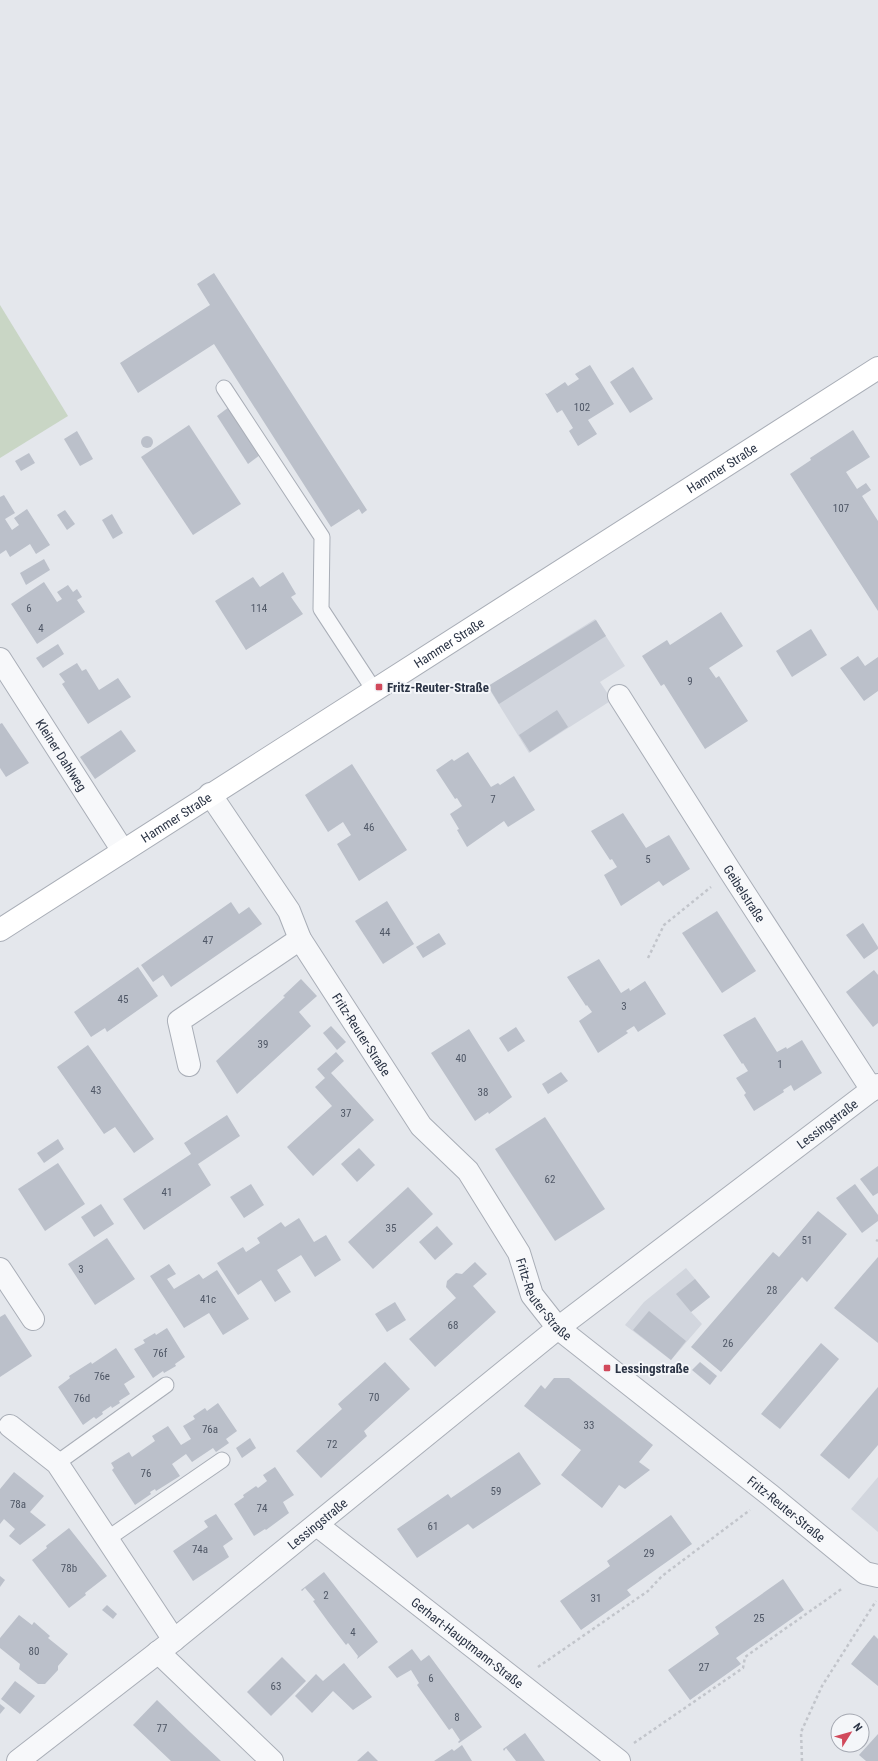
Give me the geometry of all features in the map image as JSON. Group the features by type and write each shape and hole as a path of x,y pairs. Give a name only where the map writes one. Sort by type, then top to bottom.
{"main road":[{"name":"Hammer Straße","path":"0,930 210,794 878,368"}],"street":[{"name":"Kleiner Dahlweg","path":"0,659 122,852"},
{"name":"Geibelstraße","path":"619,696 730,872 875,1087"},
{"name":"Fritz-Reuter-Straße","path":"210,794 289,911 300,939 421,1126 468,1171 520,1253 532,1295 558,1328 871,1575"},
{"path":"188,1065 179,1021 300,939"},
{"name":"Lessingstraße","path":"18,1761 166,1646 317,1525 558,1328 875,1087"},
{"path":"0,1268 33,1320"},
{"path":"10,1426 57,1463 107,1539 166,1646 272,1761"},
{"name":"Gerhart-Hauptmann-Straße","path":"317,1525 616,1759"}],"lane":[{"path":"224,388 322,537 321,610 374,690"},
{"path":"57,1463 166,1385"},
{"path":"107,1539 222,1460"}],"path":[{"path":"648,958 664,925 730,872"},
{"path":"517,1681 648,1592 662,1576 770,1495"},
{"path":"616,1759 742,1668 745,1656 871,1575"},
{"path":"802,1761 801,1732 822,1686 878,1597"}],"shaded area":[{"path":"595,619 625,666 600,682 612,700 529,753 488,687"},
{"path":"686,1268 710,1297 691,1312 702,1324 671,1360 625,1325 644,1302"},
{"path":"878,1477 878,1532 851,1509"}],"green space":[{"path":"0,305 68,416 0,458"}],"building":[{"path":"214,273 367,510 362,514 359,509 331,527 214,344 138,393 120,363 210,305 197,284"},
{"path":"590,365 614,404 588,420 597,434 578,446 569,431 573,428 562,410 557,413 545,393 547,394 565,382 568,386 579,379 575,374"},
{"path":"633,367 653,399 630,413 610,382"},
{"path":"229,407 260,455 248,464 217,416"},
{"path":"189,425 241,504 193,535 141,457"},
{"path":"853,430 870,457 846,472 857,489 866,483 871,490 862,496 878,521 878,611 790,474 811,460 810,458"},
{"path":"77,431 93,459 80,466 64,439"},
{"path":"147,436 151,438 153,442 151,446 147,448 143,446 141,442 143,438"},
{"path":"29,453 35,463 21,471 15,461"},
{"path":"4,495 15,513 5,519 12,530 19,525 14,518 27,509 50,545 36,554 30,544 10,557 6,550 0,554 0,497"},
{"path":"65,510 75,524 67,530 57,515"},
{"path":"112,514 123,533 113,539 102,520"},
{"path":"44,559 50,570 26,585 20,573"},
{"path":"283,572 296,594 291,597 303,614 246,650 215,601 253,577 260,587"},
{"path":"44,582 57,602 62,599 57,592 68,585 73,592 77,589 82,597 77,600 85,612 37,644 11,604"},
{"path":"721,612 743,646 709,668 716,678 719,676 748,721 705,749 664,684 661,686 642,656 667,640 670,645"},
{"path":"596,620 606,636 499,704 488,686"},
{"path":"811,629 827,655 792,677 776,651"},
{"path":"58,644 64,654 43,668 36,658"},
{"path":"858,656 865,666 878,657 878,691 864,701 840,668"},
{"path":"77,663 82,671 86,669 99,690 118,678 131,697 88,724 62,684 65,682 59,674"},
{"path":"557,710 568,727 530,752 519,735"},
{"path":"2,723 29,763 6,777 0,768 0,724"},
{"path":"121,730 136,751 95,779 80,757"},
{"path":"468,752 491,787 498,783 500,785 514,776 535,810 508,827 504,821 467,847 450,814 462,806 457,798 455,799 436,770 452,759 454,761"},
{"path":"352,764 407,850 359,881 337,844 351,835 343,822 328,832 305,795"},
{"path":"623,813 646,848 669,835 690,869 663,886 659,881 621,906 604,875 617,867 612,859 610,860 591,831"},
{"path":"387,901 414,944 383,964 355,921"},
{"path":"231,902 239,914 249,907 262,924 171,987 163,975 153,982 141,965"},
{"path":"717,911 756,971 722,993 682,933"},
{"path":"863,923 878,947 878,949 864,959 846,935"},
{"path":"439,933 446,944 423,958 416,947"},
{"path":"599,959 621,993 629,988 630,991 645,981 666,1014 638,1032 634,1026 626,1031 628,1033 598,1053 579,1021 592,1012 587,1005 586,1006 567,977"},
{"path":"138,967 158,996 107,1032 105,1028 91,1037 74,1012"},
{"path":"874,970 878,975 878,1023 873,1027 846,992"},
{"path":"301,979 317,996 299,1012 311,1026 237,1094 216,1061 285,997 283,996"},
{"path":"755,1017 777,1052 786,1047 787,1049 802,1040 822,1073 794,1091 791,1085 783,1090 784,1092 754,1111 744,1095 746,1093 736,1078 748,1071 723,1035"},
{"path":"331,1026 346,1042 337,1050 323,1033"},
{"path":"516,1027 525,1041 508,1052 499,1038"},
{"path":"469,1029 512,1097 489,1114 488,1112 475,1121 431,1053"},
{"path":"88,1045 154,1139 134,1153 115,1127 104,1134 57,1067"},
{"path":"336,1052 344,1061 331,1073 374,1120 313,1176 287,1147 332,1106 315,1087 325,1078 317,1069"},
{"path":"561,1072 568,1081 548,1094 542,1084"},
{"path":"227,1115 240,1136 198,1164 211,1185 144,1230 123,1199 191,1154 184,1143"},
{"path":"545,1117 605,1209 555,1241 495,1149"},
{"path":"58,1139 64,1149 44,1163 37,1153"},
{"path":"359,1148 375,1165 357,1182 341,1164"},
{"path":"58,1163 85,1204 45,1231 18,1189"},
{"path":"878,1166 878,1193 873,1196 860,1179"},
{"path":"251,1184 264,1205 244,1218 230,1197"},
{"path":"855,1184 878,1215 878,1221 862,1233 836,1198"},
{"path":"408,1187 433,1214 373,1269 348,1242"},
{"path":"101,1204 114,1224 94,1237 81,1217"},
{"path":"818,1211 847,1234 807,1282 802,1277 721,1372 691,1347 773,1252 779,1257"},
{"path":"299,1218 314,1242 326,1235 341,1260 315,1277 301,1255 277,1270 291,1292 275,1302 261,1280 238,1295 217,1263 243,1247 246,1252 260,1243 257,1238 281,1222 285,1227"},
{"path":"437,1226 453,1244 435,1260 419,1242"},
{"path":"107,1238 135,1279 95,1305 68,1264"},
{"path":"878,1257 878,1343 834,1308"},
{"path":"475,1262 487,1274 473,1286 496,1312 435,1367 409,1339 456,1298 446,1287 447,1281 456,1273 462,1274"},
{"path":"169,1264 176,1274 167,1279 174,1289 199,1274 203,1279 217,1270 249,1319 223,1335 209,1313 184,1328 150,1276"},
{"path":"695,1279 710,1297 691,1312 676,1294"},
{"path":"395,1302 406,1320 387,1332 375,1314"},
{"path":"649,1311 686,1341 671,1360 633,1330"},
{"path":"5,1314 32,1356 0,1377 0,1317"},
{"path":"167,1328 185,1357 175,1364 176,1366 164,1373 163,1371 153,1378 134,1349 145,1343 143,1340 155,1333 156,1335"},
{"path":"821,1343 839,1359 780,1429 761,1414"},
{"path":"116,1348 135,1377 124,1384 130,1394 119,1401 120,1403 112,1408 111,1406 102,1412 103,1414 96,1419 94,1417 83,1425 58,1387 70,1378 69,1376 91,1362 92,1364"},
{"path":"385,1362 410,1389 364,1431 367,1436 321,1478 296,1451 342,1409 338,1404"},
{"path":"700,1362 717,1376 710,1385 692,1370"},
{"path":"554,1378 569,1378 653,1445 639,1462 650,1470 625,1489 619,1485 602,1508 561,1475 581,1450 524,1406 541,1385 545,1389"},
{"path":"878,1387 878,1445 849,1479 820,1455"},
{"path":"218,1403 237,1431 226,1439 229,1443 216,1452 213,1448 192,1462 186,1454 172,1464 180,1476 156,1491 155,1489 150,1492 151,1494 135,1505 112,1470 114,1468 111,1463 129,1452 132,1457 155,1441 152,1436 168,1426 181,1445 191,1439 183,1426 195,1419 193,1416 205,1408 207,1411"},
{"path":"250,1438 256,1448 242,1458 236,1448"},
{"path":"519,1452 541,1484 473,1529 468,1524 417,1558 397,1529 448,1494 451,1498"},
{"path":"275,1467 294,1495 283,1502 289,1513 266,1530 265,1529 254,1536 234,1504 244,1497 243,1495 256,1486 258,1488 267,1481 263,1475"},
{"path":"14,1472 44,1496 30,1512 46,1525 20,1545 9,1536 15,1529 4,1519 0,1524 0,1489"},
{"path":"216,1514 233,1539 223,1546 229,1557 193,1581 173,1551 208,1527 204,1521"},
{"path":"671,1515 692,1544 627,1590 631,1595 581,1630 560,1601 610,1566 607,1561"},
{"path":"69,1528 107,1576 69,1608 32,1560 47,1548 46,1546"},
{"path":"324,1572 378,1642 357,1659 358,1656 348,1643 346,1645 329,1623 313,1601 315,1600 305,1588 302,1591 301,1590"},
{"path":"0,1576 5,1580 0,1587"},
{"path":"783,1579 804,1610 736,1658 741,1664 690,1700 668,1670 719,1634 715,1627"},
{"path":"107,1605 117,1614 113,1619 102,1610"},
{"path":"19,1615 32,1625 34,1622 50,1636 48,1638 68,1654 58,1666 58,1670 45,1684 38,1684 19,1669 20,1664 0,1648 0,1638"},
{"path":"874,1635 878,1639 878,1686 851,1664"},
{"path":"412,1649 421,1661 429,1655 482,1727 459,1743 458,1742 460,1740 452,1728 449,1730 417,1685 419,1683 411,1670 397,1678 388,1667"},
{"path":"282,1657 306,1681 271,1716 247,1692"},
{"path":"344,1663 372,1697 353,1710 333,1691 312,1713 295,1696 316,1674 323,1681"},
{"path":"15,1681 35,1696 20,1714 1,1699"},
{"path":"157,1700 221,1761 171,1761 133,1725"},
{"path":"0,1704 5,1708 0,1714"},
{"path":"525,1733 545,1761 516,1761 506,1748 504,1751 503,1749"},
{"path":"878,1734 878,1761 866,1761 859,1755 861,1753 870,1753 870,1743"},
{"path":"462,1745 472,1761 434,1761 452,1749 454,1751"},
{"path":"368,1751 378,1761 357,1761"}],"place":[{"name":"Fritz-Reuter-Straße","path":"379,687"},
{"name":"Lessingstraße","path":"607,1368"}]}
